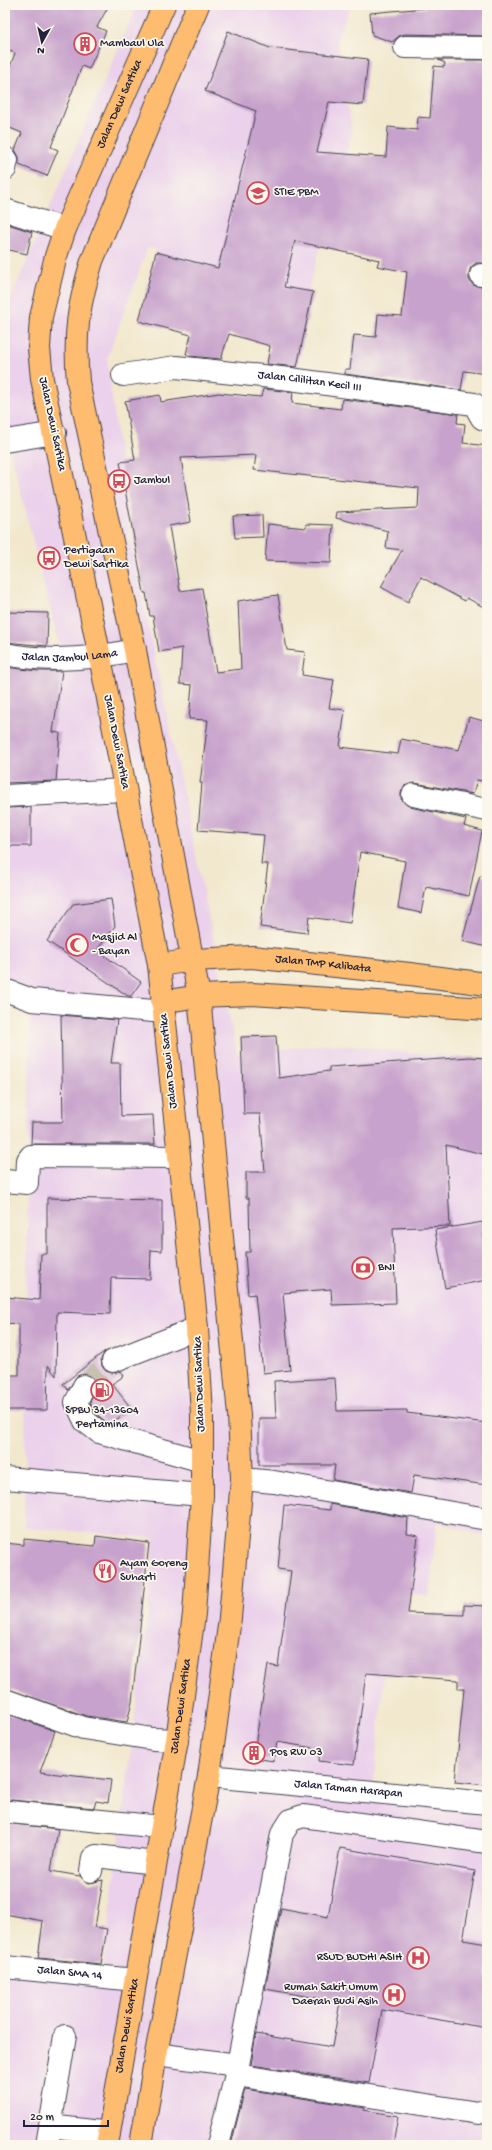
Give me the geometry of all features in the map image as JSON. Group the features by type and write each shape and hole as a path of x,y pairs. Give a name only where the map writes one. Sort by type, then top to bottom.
{"main road":[{"name":"Jalan Dewi Sartika","path":"108,2139 177,1740 194,1614 202,1494 202,1415 197,1328 158,965 100,657 55,433 42,380 39,348 41,317 47,287 65,229 164,5"},
{"path":"141,2145 156,2054 209,1776 230,1618 242,1479 238,1407 199,996 135,650 78,382 75,347 77,322 82,293 92,261 198,5"},
{"name":"Jalan TMP Kalibata","path":"158,965 193,960 252,957 487,984"},
{"path":"163,1007 199,996 252,994 487,1008"}],"street":[{"path":"404,47 487,48"},
{"path":"5,158 7,160 5,169"},
{"path":"5,210 65,229"},
{"name":"Jalan Cililitan Kecil III","path":"123,375 176,367 290,380 474,404 482,418 487,420"},
{"path":"5,441 55,433"},
{"name":"Jalan Jambul Lama","path":"5,654 32,659 100,657 135,650"},
{"path":"5,796 125,790"},
{"path":"414,795 487,810"},
{"path":"5,990 32,1000 163,1007"},
{"path":"5,1181 27,1182 28,1160 31,1156 179,1157"},
{"path":"113,1361 197,1328"},
{"path":"84,1386 76,1402 85,1421 99,1432 202,1461"},
{"path":"5,1478 202,1494"},
{"path":"242,1479 274,1482 487,1519"},
{"path":"5,1700 83,1728 153,1739 177,1740"},
{"name":"Jalan Taman Harapan","path":"209,1776 487,1803"},
{"path":"10,1812 162,1827"},
{"path":"218,2145 237,2070 282,1834 291,1820 303,1816 487,1842"},
{"path":"91,1871 93,1858 96,1856 155,1863"},
{"name":"Jalan SMA 14","path":"5,1967 135,1980"},
{"path":"64,2036 48,2135 108,2139"},
{"path":"156,2054 478,2113 487,2110"}],"shaded area":[{"path":"137,5 351,5 337,39 352,132 304,306 148,247 107,359 130,538 237,1053 332,1044 487,1061 487,1537 437,1522 429,1597 391,1591 373,1797 487,1809 487,2145 5,2145 5,1961 103,1970 145,1637 154,1538 24,1527 30,998 5,996 5,651 59,644 5,430 5,312"}],"building":[{"path":"5,5 109,5 97,27 106,31 89,69 82,66 51,147 58,150 47,176 19,165 19,157 15,150 22,133 5,126 5,81 15,53 5,49"},
{"path":"425,5 487,5 487,36 405,34 399,36 392,42 372,35 370,13 425,8"},
{"path":"228,31 270,48 368,59 363,105 329,102 317,152 386,157 388,127 417,130 418,117 430,118 434,66 444,67 445,63 438,60 487,60 487,263 476,263 471,267 469,280 473,285 487,288 487,374 464,371 461,390 345,374 345,369 350,369 354,335 376,337 378,314 402,316 407,272 377,266 379,260 295,241 284,287 313,292 297,367 267,364 270,346 229,334 221,359 190,356 186,354 191,335 139,321 156,252 218,268 256,111 205,91"},
{"path":"5,223 32,232 27,254 5,249"},
{"path":"263,389 293,392 292,403 341,409 342,399 458,414 457,423 465,424 463,443 487,446 487,541 482,579 487,582 487,609 467,598 465,601 421,577 408,602 381,587 402,550 386,548 388,531 336,518 337,512 418,508 419,488 254,470 256,455 181,458 191,522 169,526 180,591 202,588 216,672 241,669 238,601 278,595 287,650 305,652 302,675 334,680 329,708 345,710 340,747 398,754 401,739 459,750 469,717 487,722 487,782 477,780 473,794 415,783 404,786 401,793 401,799 410,807 466,819 464,826 482,831 469,896 426,887 421,913 398,908 405,861 360,852 350,923 309,917 307,933 260,927 268,864 261,864 264,835 198,830 202,783 200,783 208,720 189,719 192,685 180,684 182,648 159,652 153,616 150,616 146,593 144,593 120,462 135,460 125,401 160,395 161,402 219,393 261,397"},
{"path":"262,515 263,537 235,538 233,516"},
{"path":"268,524 306,528 306,524 333,525 331,563 265,561"},
{"path":"5,612 48,613 47,646 5,642"},
{"path":"5,667 37,671 62,671 53,732 60,733 56,781 5,783"},
{"path":"31,807 31,846 5,846 5,808"},
{"path":"480,876 487,877 487,947 462,941"},
{"name":"Masjid Al - Bayan","path":"111,899 115,926 97,950 141,982 131,996 128,996 47,941 73,904"},
{"path":"61,1015 117,1020 111,1063 120,1063 121,1116 153,1115 155,1144 31,1144 32,1122 63,1122"},
{"path":"276,1036 279,1078 329,1071 329,1067 470,1057 487,1058 487,1155 446,1145 450,1226 393,1228 396,1303 332,1305 331,1289 283,1293 290,1370 263,1373 255,1294 248,1295 245,1252 250,1252 249,1198 246,1198 246,1172 265,1172 260,1114 244,1114 241,1037"},
{"path":"47,1198 162,1200 162,1251 151,1250 150,1279 111,1278 110,1314 57,1312 56,1376 48,1365 47,1410 6,1410 7,1375 19,1375 19,1324 5,1323 5,1297 39,1300 41,1254 47,1254"},
{"path":"483,1222 487,1280 445,1288 435,1230"},
{"name":"SPBU 34-13604 Pertamina","path":"105,1351 101,1359 102,1366 106,1371 112,1373 121,1371 124,1376 112,1384 131,1408 112,1423 105,1421 95,1413 90,1402 96,1386 95,1379 90,1375 84,1374 77,1376 68,1390 63,1384"},
{"path":"335,1378 337,1411 407,1410 407,1413 487,1423 487,1485 414,1475 411,1493 333,1480 335,1465 259,1465 259,1418 276,1418 274,1381"},
{"path":"330,1504 408,1518 407,1534 418,1536 408,1613 464,1615 464,1605 487,1606 487,1785 455,1782 464,1689 458,1689 458,1680 366,1673 354,1765 319,1761 320,1749 277,1742 274,1761 253,1758 268,1665 278,1667 291,1571 278,1569 284,1505 330,1510"},
{"path":"96,1536 149,1543 132,1702 127,1722 86,1716 5,1688 5,1543 24,1545 24,1539 95,1546"},
{"path":"5,1713 55,1731 40,1772 111,1780 108,1803 96,1801 94,1808 11,1800 5,1801"},
{"path":"5,1823 58,1829 51,1871 80,1876 89,1883 103,1880 95,1927 107,1929 101,1964 38,1958 43,1921 5,1914"},
{"name":"Rumah Sakit Umum Daerah Budi Asih","path":"340,1848 475,1871 463,1940 487,1944 487,2028 382,2010 369,2083 251,2065 256,2034 332,2047 340,2002 265,1989 281,1908 328,1917"},
{"path":"245,2089 365,2108 364,2110 398,2116 393,2145 231,2145"}],"tunnel":[{"path":"84,1386 113,1361"}],"place":[{"name":"Mambaul Ula","path":"85,44"},
{"name":"STIE PBM","path":"258,193"},
{"name":"Jambul","path":"119,481"},
{"name":"Pertigaan Dewi Sartika","path":"49,558"},
{"name":"Masjid Al - Bayan","path":"77,945"},
{"name":"BNI","path":"363,1268"},
{"name":"SPBU 34-13604 Pertamina","path":"102,1390"},
{"name":"Ayam Goreng Suharti","path":"105,1571"},
{"name":"Pos RW 03","path":"254,1753"},
{"name":"RSUD BUDHI ASIH","path":"418,1958"},
{"name":"Rumah Sakit Umum Daerah Budi Asih","path":"394,1995"}]}
